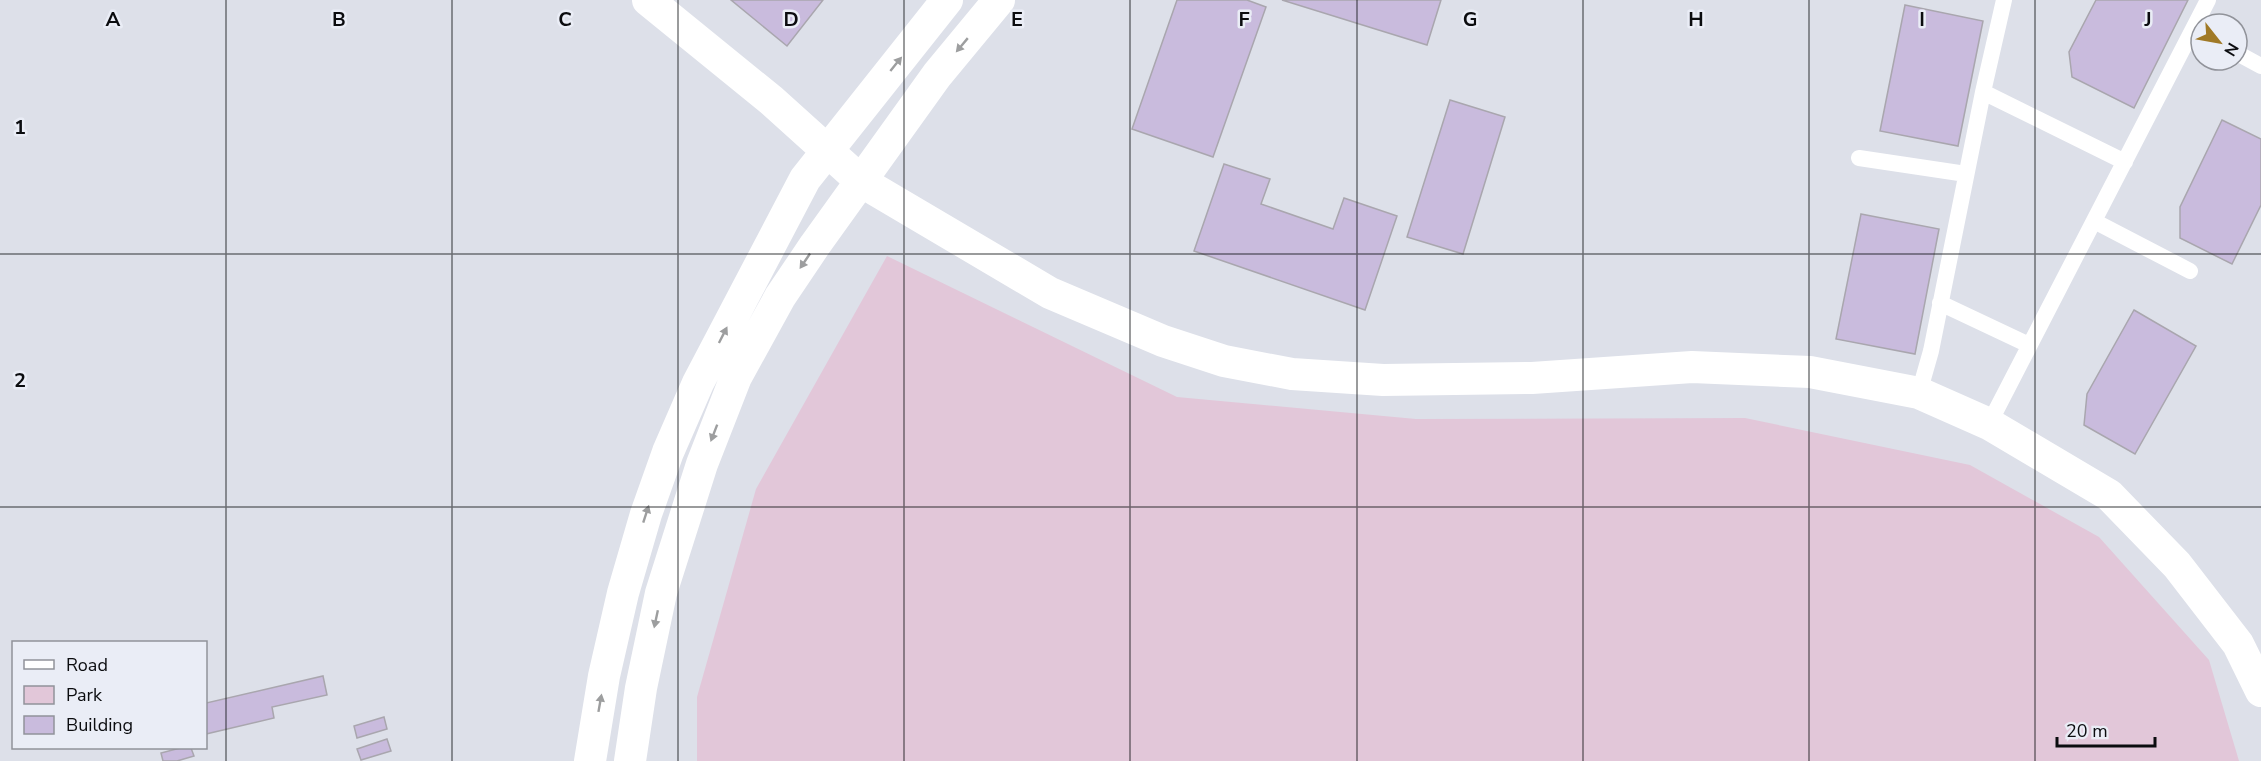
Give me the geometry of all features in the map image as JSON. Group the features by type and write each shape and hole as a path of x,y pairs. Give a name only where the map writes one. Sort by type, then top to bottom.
{"street":[{"path":"648,0 771,100 862,182 1050,293 1162,342 1224,361 1292,374 1383,380 1532,378 1692,367 1810,372 1919,393 1989,424 2109,495 2250,639 2261,691"},
{"path":"590,761 604,676 623,594 646,514 668,452 698,383 805,179 947,0"},
{"path":"630,761 641,688 661,593 702,464 736,377 780,297 937,75 999,0"}],"lane":[{"path":"1919,393 1931,351 1983,92 2004,0"},
{"path":"1989,424 2125,162 2189,46"},
{"path":"1983,92 2125,162"},
{"path":"1859,158 1966,174"},
{"path":"2094,221 2190,271"},
{"path":"1940,303 2029,345"}],"green space":[{"path":"887,256 1177,397 1416,419 1745,418 1970,465 2099,537 2209,660 2239,761 697,761 697,697 756,489"}],"building":[{"path":"731,0 823,0 787,46"},
{"path":"1177,0 1247,0 1266,7 1213,157 1132,129"},
{"path":"1282,0 1441,0 1427,45"},
{"path":"2096,0 2188,0 2134,108 2072,77 2069,52"},
{"path":"1905,5 1983,21 1958,146 1880,131"},
{"path":"1450,100 1505,117 1463,254 1407,237"},
{"path":"2222,120 2261,139 2261,205 2232,264 2180,238 2180,207"},
{"path":"1224,164 1270,179 1261,204 1333,229 1344,198 1397,216 1365,310 1194,251"},
{"path":"1861,214 1939,229 1915,354 1836,339"},
{"path":"2134,310 2196,346 2135,454 2084,425 2087,394"},
{"path":"323,676 327,695 272,707 274,718 207,734 207,703"},
{"path":"384,717 387,729 357,738 354,726"},
{"path":"387,739 391,751 361,760 357,749"},
{"path":"176,749 191,749 194,756 177,761 163,761 161,753"}]}
